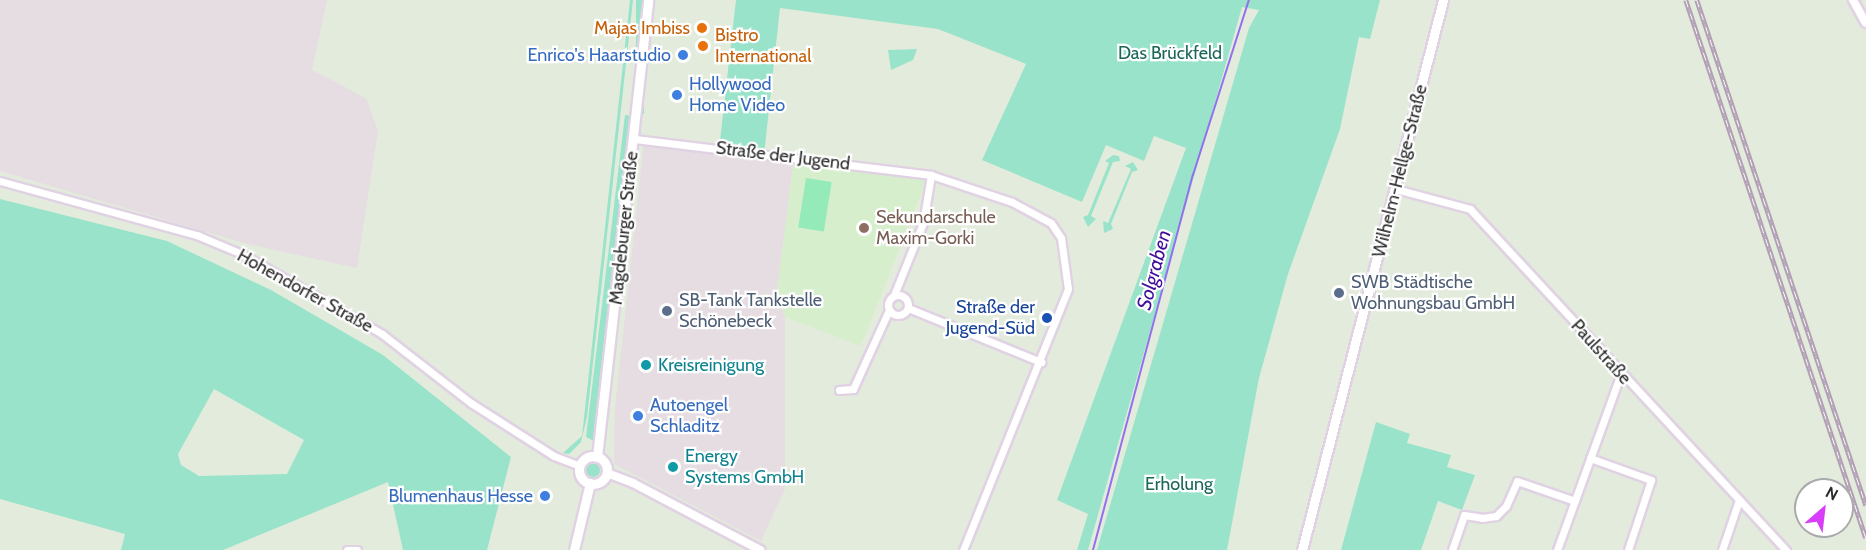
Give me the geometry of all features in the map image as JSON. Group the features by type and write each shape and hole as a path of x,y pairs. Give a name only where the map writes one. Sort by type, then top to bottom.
{"main road":[{"name":"Magdeburger Straße","path":"597,456 648,0"},
{"name":"Wilhelm-Hellge-Straße","path":"1302,550 1443,0"},
{"path":"597,456 605,462 607,473 599,482 590,483 580,476 580,466 585,458 597,456"},
{"path":"574,550 590,483"}],"street":[{"path":"1853,0 1866,23"},
{"name":"Straße der Jugend","path":"634,139 931,175 974,187 1035,212 1051,223 1061,238 1068,261 1068,290 1041,362 963,550"},
{"path":"839,390 853,389 889,310 888,303 894,295 923,223 931,175"},
{"name":"Hohendorfer Straße","path":"0,181 199,236 242,254 382,334 471,403 554,456 580,466"},
{"name":"Paulstraße","path":"1396,189 1470,209 1786,550"},
{"path":"894,295 905,298 908,308"},
{"path":"908,308 1041,362"},
{"path":"889,310 899,315 908,308"},
{"path":"1557,550 1621,373"},
{"path":"1590,458 1651,480 1628,550"},
{"path":"607,473 633,483 760,550"},
{"path":"1452,550 1464,515 1496,516 1506,506 1517,481 1575,501"},
{"path":"1722,550 1739,500"},
{"path":"347,550 357,550"}],"shaded area":[{"path":"0,0 327,0 312,70 366,98 378,131 357,268 247,244 0,171"},
{"path":"644,141 794,159 777,291 785,317 785,489 761,541 614,464 615,407"},
{"path":"794,159 928,176 861,346 785,317 777,291"}],"green space":[{"path":"630,0 633,0 587,417 581,442 569,454 563,453 582,436"},
{"path":"636,0 644,0 644,114 636,114"},
{"path":"736,0 1380,0 1370,39 1359,37 1340,129 1288,274 1259,378 1227,550 1097,550 1249,28 1259,10 1242,7 1088,550 1077,550 1088,514 1057,500 1186,148 1154,136 1144,161 1106,145 1082,202 982,160 1026,64 938,29 780,8 764,155 719,149"},
{"path":"917,49 913,60 891,70 888,50"},
{"path":"625,115 631,116 594,441 586,437"},
{"path":"1113,155 1119,156 1120,161 1113,162 1091,216 1096,219 1088,227 1083,217 1088,215 1109,163 1105,161"},
{"path":"1133,162 1138,170 1132,172 1111,224 1113,229 1104,233 1103,221 1108,223 1131,169 1125,166"},
{"path":"806,178 832,182 824,231 798,227"},
{"path":"0,199 167,241 271,290 383,355 511,457 487,550 403,550 388,482 223,550 121,550 125,534 0,499","holes":["214,389 304,440 287,474 199,476 181,465 178,454"]},
{"path":"1376,422 1410,434 1407,443 1451,455 1447,467 1475,475 1462,510 1438,501 1421,550 1341,550"},
{"path":"593,463 598,465 600,470 598,475 593,477 588,475 586,470 588,465"}],"waterway":[{"name":"Solgraben","path":"1093,550 1193,175 1249,0"}],"railway":[{"path":"1686,0 1866,538"},
{"path":"1697,0 1866,505"}],"place":[{"name":"Majas Imbiss","path":"702,28"},
{"name":"Bistro International","path":"703,46"},
{"name":"Enrico's Haarstudio","path":"683,55"},
{"name":"Hollywood Home Video","path":"677,95"},
{"name":"Sekundarschule Maxim-Gorki","path":"864,228"},
{"name":"SWB Städtische Wohnungsbau GmbH","path":"1339,293"},
{"name":"SB-Tank Tankstelle Schönebeck","path":"667,311"},
{"name":"Straße der Jugend-Süd","path":"1047,318"},
{"name":"Kreisreinigung","path":"646,365"},
{"name":"Autoengel Schladitz","path":"638,416"},
{"name":"Energy Systems GmbH","path":"673,467"},
{"name":"Blumenhaus Hesse","path":"545,496"}],"park label":[{"name":"Das Brückfeld","path":"1170,53"},
{"name":"Erholung","path":"1179,484"}]}
